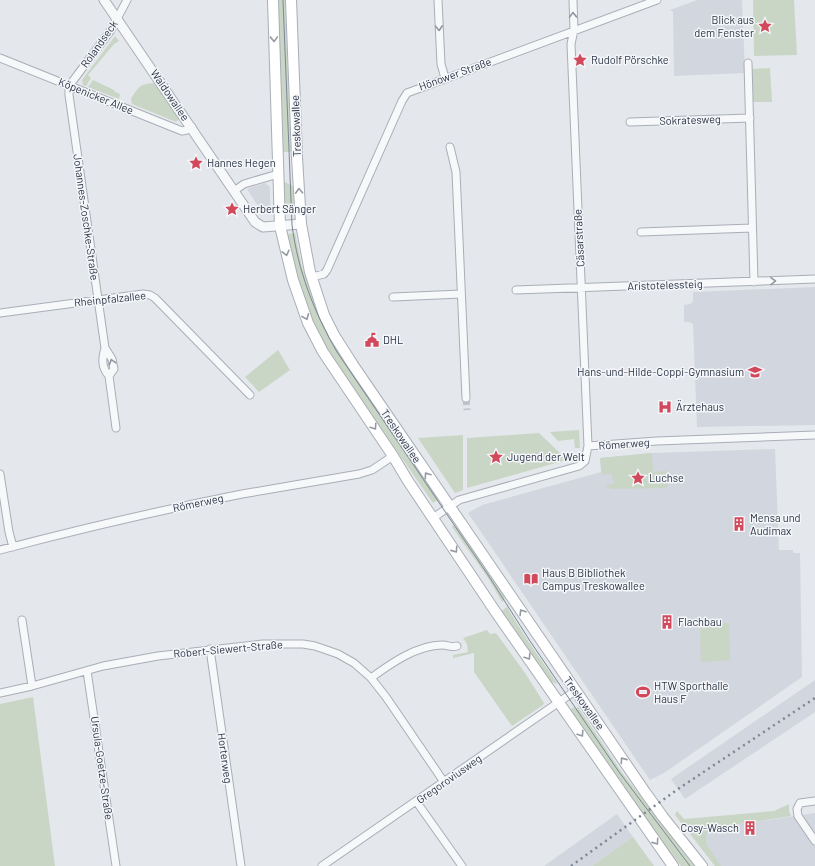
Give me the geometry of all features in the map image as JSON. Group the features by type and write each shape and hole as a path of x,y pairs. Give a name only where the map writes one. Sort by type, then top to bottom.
{"main road":[{"name":"Treskowallee","path":"273,0 280,226 295,286 312,331 337,373 495,611 673,866"},
{"name":"Treskowallee","path":"291,0 301,224 312,277 324,314 338,341 449,507 514,599 575,691 663,817 702,866"}],"street":[{"name":"Waldowallee","path":"104,0 256,222 263,226 301,224"},
{"name":"Rolandseck","path":"69,86 111,30 127,0"},
{"path":"438,0 441,64 445,78"},
{"name":"Cäsarstraße","path":"573,0 574,30 571,44 588,446"},
{"name":"Hönower Straße","path":"312,277 324,274 327,270 405,95 410,91 656,0"},
{"name":"Köpenicker Allee","path":"0,58 182,131 192,127"},
{"path":"748,63 754,282"},
{"name":"Johannes-Zoschke-Straße","path":"69,86 69,95 105,348 112,359 114,369 109,376 116,428"},
{"name":"Sokratesweg","path":"630,122 750,118"},
{"path":"450,147 456,172 466,398"},
{"path":"234,191 244,184 278,174"},
{"path":"641,232 752,228"},
{"name":"Aristotelessteig","path":"516,290 815,279"},
{"name":"Rheinpfalzallee","path":"0,313 143,294 150,295 155,298 250,395"},
{"path":"393,297 461,294"},
{"name":"Römerweg","path":"433,518 459,500 579,466 585,461 588,446 657,441 815,435"},
{"name":"Römerweg","path":"0,550 149,513 243,494 359,474 372,470 393,456"},
{"path":"0,474 9,532 13,547"},
{"path":"22,620 32,686"},
{"name":"Robert-Siewert-Straße","path":"0,693 135,659 210,649 267,644 303,644 315,646 334,652 354,663 371,678 386,697 444,782"},
{"path":"371,678 396,660 419,650 443,645 451,648 458,646"},
{"name":"Horterweg","path":"210,649 241,866"},
{"name":"Ursula-Goetze-Straße","path":"87,671 116,866"},
{"name":"Gregoroviusweg","path":"325,865 575,691"},
{"path":"416,801 462,866"},
{"path":"815,801 800,803 797,809 798,816 815,842"}],"shaded area":[{"path":"697,0 742,0 745,73 674,76 673,12 670,10"},
{"path":"265,183 270,187 270,208 260,209 247,189"},
{"name":"Hans-und-Hilde-Coppi-Gymnasium","path":"815,287 815,425 697,427 693,324 684,322 684,305 690,304 693,301 693,292"},
{"path":"775,449 779,550 793,550 793,553 800,553 802,677 664,773 650,780 468,513 482,505 601,472 600,458 652,453"},
{"path":"815,680 815,712 685,799 671,779"},
{"path":"815,813 815,866 715,866 707,845 706,834 713,828"},
{"path":"617,814 633,837 592,866 544,866"}],"green space":[{"path":"278,0 285,0 291,152 283,152"},
{"path":"753,0 794,0 797,55 754,56"},
{"path":"115,36 119,41 115,43 88,75 91,78 86,86 83,85 82,80"},
{"path":"770,68 772,102 753,102 752,69"},
{"path":"93,80 120,94 119,99 88,87"},
{"path":"153,83 156,85 179,119 176,122 132,104 131,99 139,87 145,84"},
{"path":"283,181 293,186 294,205 284,205"},
{"path":"295,233 302,267 320,316 439,499 433,503 341,371 321,339 312,321 297,279 287,239 287,234"},
{"path":"278,350 290,370 259,392 245,377"},
{"path":"579,430 580,448 575,448 574,439 558,441 550,432"},
{"path":"539,433 562,455 563,461 467,488 467,438"},
{"path":"463,435 463,490 455,493 418,438"},
{"path":"652,453 653,472 667,471 668,486 664,488 612,489 605,486 614,483 611,473 602,475 600,458"},
{"path":"454,525 456,528 458,526 507,596 504,597 505,600 502,602 488,578 452,527"},
{"path":"507,607 557,683 555,684 554,682 551,684 500,612"},
{"path":"700,623 729,623 730,660 701,662"},
{"path":"487,630 490,634 496,633 525,673 544,703 512,726 474,672 474,653 453,658 453,655 468,652 467,644 463,638"},
{"path":"33,697 55,866 0,866 0,704"},
{"path":"574,707 575,709 578,707 623,774 696,866 681,866 639,810 570,710"},
{"path":"789,804 791,816 713,828 706,834 707,845 721,866 715,866 675,815 677,811 684,819 774,811"},
{"path":"633,837 654,866 592,866"}],"tunnel":[{"path":"466,398 467,410"}],"tram line":[{"path":"283,0 292,225 298,259 308,291 321,322 337,352 488,575 530,641 619,772 690,866"}],"railway":[{"path":"571,866 678,789 815,698"}],"place":[{"name":"Blick aus dem Fenster","path":"765,26"},
{"name":"Rudolf Pörschke","path":"580,60"},
{"name":"Hannes Hegen","path":"196,163"},
{"name":"Herbert Sänger","path":"232,209"},
{"name":"DHL","path":"372,340"},
{"name":"Hans-und-Hilde-Coppi-Gymnasium","path":"755,372"},
{"name":"Ärztehaus","path":"665,407"},
{"name":"Jugend der Welt","path":"496,457"},
{"name":"Luchse","path":"638,478"},
{"name":"Mensa und Audimax","path":"739,524"},
{"name":"Haus B Bibliothek Campus Treskowallee","path":"531,579"},
{"name":"Flachbau","path":"667,622"},
{"name":"HTW Sporthalle Haus F","path":"643,692"},
{"name":"Cosy-Wasch","path":"750,828"}]}
